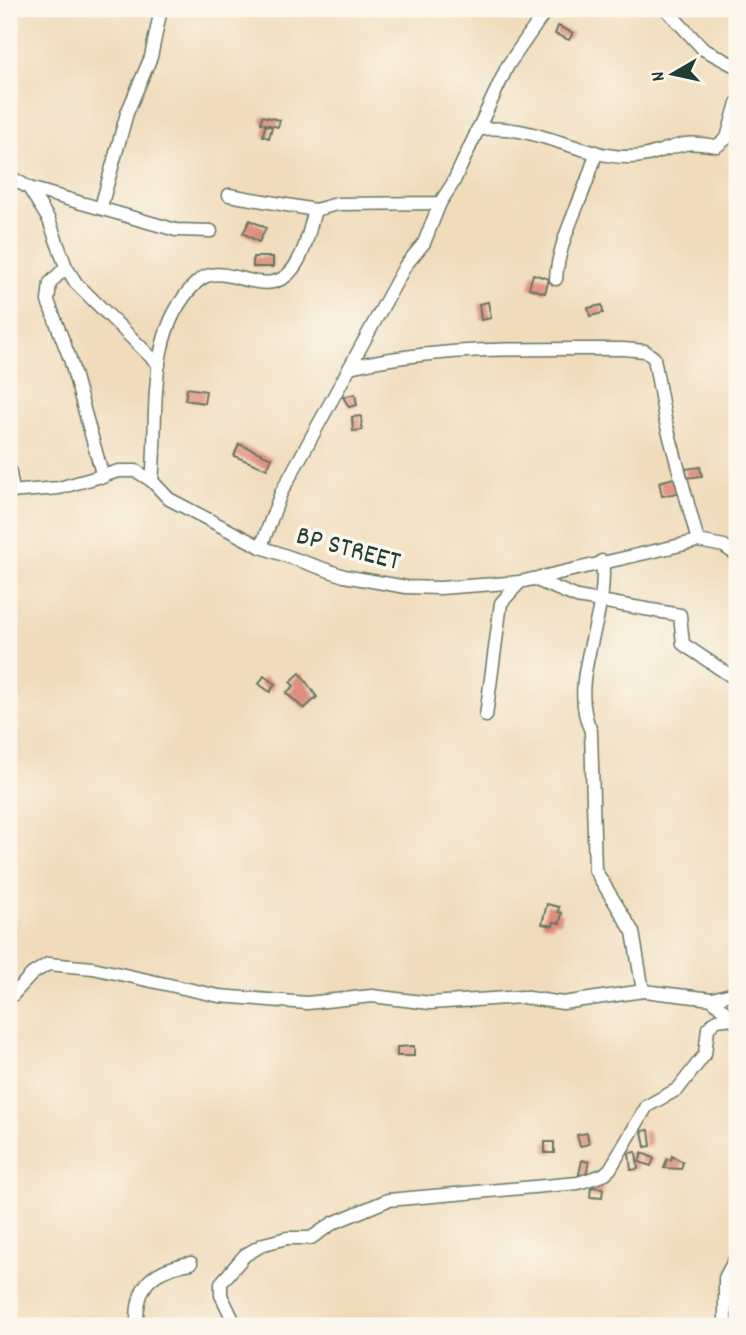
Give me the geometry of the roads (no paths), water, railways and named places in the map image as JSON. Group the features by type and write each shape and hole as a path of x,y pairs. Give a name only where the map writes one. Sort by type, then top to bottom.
{"street":[{"path":"101,207 127,113 151,57 160,9"},
{"path":"261,547 281,493 405,266 424,243 440,203 453,183 508,65 547,9"},
{"path":"666,9 703,49 737,67"},
{"path":"477,130 491,128 553,138 625,158 654,155 686,143 717,146 727,138 737,103"},
{"path":"556,279 558,252 570,230 596,152"},
{"path":"9,176 29,188 176,230 211,231"},
{"path":"29,188 49,220 66,267 76,283 159,365"},
{"path":"229,195 315,210 337,204 440,203"},
{"path":"152,481 160,349 170,320 197,281 222,275 261,284 275,282 289,274 299,259 315,210"},
{"path":"66,267 50,283 48,302 70,359 103,477"},
{"path":"350,367 389,358 491,349 645,351 654,358 665,419 698,541"},
{"path":"9,468 11,491"},
{"name":"BP STREET","path":"11,491 59,488 119,471 136,471 152,481 169,499 261,547 344,576 406,587 440,588 520,582 698,541 724,547 737,555"},
{"path":"602,561 601,602 583,700 585,718 591,731 595,870 633,932 643,991"},
{"path":"534,579 578,597 680,615 683,645 737,680"},
{"path":"486,716 501,603 520,582"},
{"path":"9,999 32,974 48,964 93,968 219,996 307,1003 372,996 430,1003 522,997 563,1003 643,991 712,999 731,994 736,989 737,976"},
{"path":"712,999 735,1021"},
{"path":"236,1326 221,1295 221,1283 245,1255 264,1244 287,1238 311,1238 333,1223 388,1200 578,1183 603,1174 647,1106 678,1089 701,1062 705,1054 708,1028 717,1020 735,1021"},
{"path":"725,1326 725,1278 737,1255"},
{"path":"137,1326 140,1296 147,1282 165,1268 191,1263"}]}
